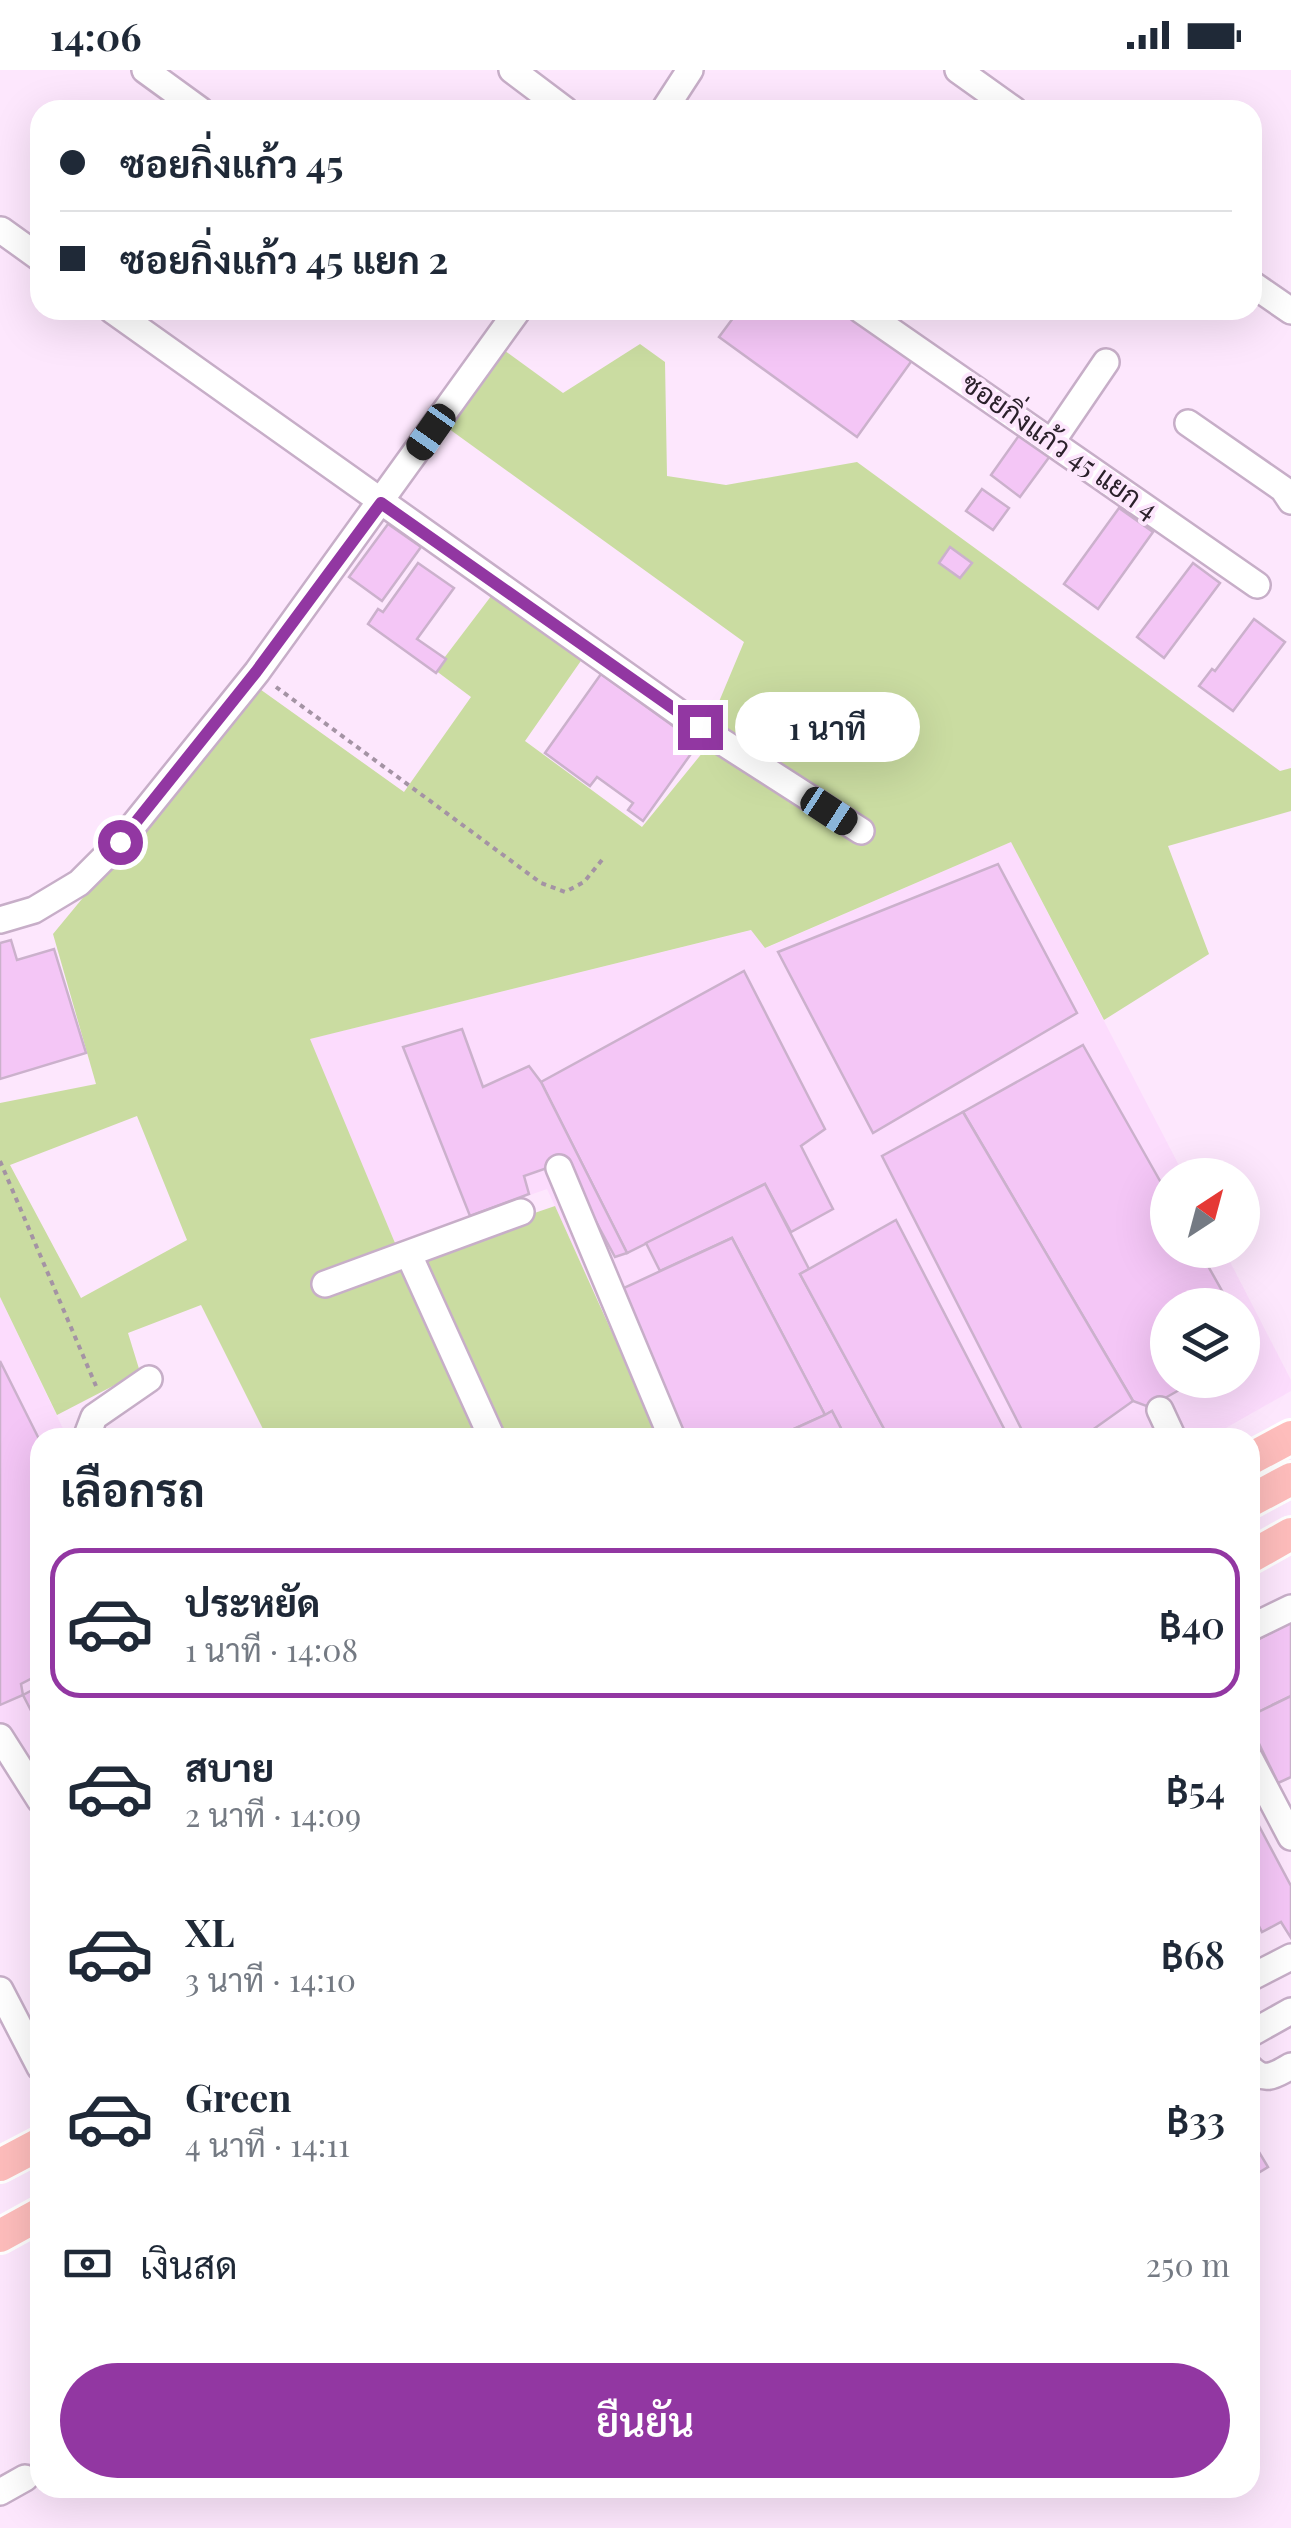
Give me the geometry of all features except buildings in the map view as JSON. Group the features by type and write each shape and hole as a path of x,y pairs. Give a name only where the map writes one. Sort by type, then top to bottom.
{"main road":[{"path":"1260,1454 1291,1437"},
{"path":"1260,1496 1291,1479"},
{"path":"1260,1551 1291,1534"},
{"path":"0,2165 30,2149"},
{"path":"0,2236 30,2220"}],"street":[{"path":"144,70 186,100"},
{"path":"512,70 552,100"},
{"path":"670,100 690,70"},
{"path":"958,70 1000,100"},
{"path":"1,230 30,251"},
{"path":"1262,291 1291,312"},
{"path":"126,320 700,727 862,832"},
{"path":"0,920 34,910 79,883 120,842 256,672 381,503 501,320"},
{"name":"ซอยกิ่งแก้ว 45 แยก 4","path":"883,320 1258,584"},
{"path":"1053,440 1106,362"},
{"path":"1188,423 1283,489 1291,501"},
{"path":"559,1168 668,1428"},
{"path":"325,1284 521,1212"},
{"path":"409,1255 487,1428"},
{"path":"90,1428 94,1417 149,1379"},
{"path":"1160,1410 1168,1428"},
{"path":"1260,1623 1291,1608"},
{"path":"0,1737 30,1784"},
{"path":"1260,1776 1289,1829"},
{"path":"1260,1973 1291,1956"},
{"path":"0,1990 30,2048"},
{"path":"1260,2028 1291,2011"},
{"path":"1260,2077 1270,2078 1291,2066"},
{"path":"0,2492 25,2478"}],"path":[{"path":"256,672 541,883 564,892 584,882 602,860"},
{"path":"0,1161 106,1409"}],"shaded area":[{"path":"1011,842 1175,1158 1150,1158 1150,1268 1233,1268 1244,1288 1150,1288 1150,1398 1260,1398 1260,1320 1291,1380 1291,1391 1226,1428 657,1428 547,1189 395,1243 309,1039 752,930 766,948"},
{"path":"0,1297 63,1428 30,1428 30,1805 0,1755"}],"green space":[{"path":"640,344 665,362 667,476 726,485 857,462 1280,771 1291,768 1291,811 1168,846 1209,954 1104,1020 1011,842 765,948 751,930 310,1039 395,1243 394,1261 555,1206 655,1428 262,1428 201,1305 128,1333 140,1372 57,1415 0,1297 0,1103 96,1084 53,934 257,687 404,792 471,697 435,670 498,587 585,655 525,741 642,827 703,752 744,642 445,426 501,348 563,393","holes":["137,1116 187,1240 81,1298 10,1165"]}],"route":[{"path":"120,842 256,672 381,503 700,727"}]}
